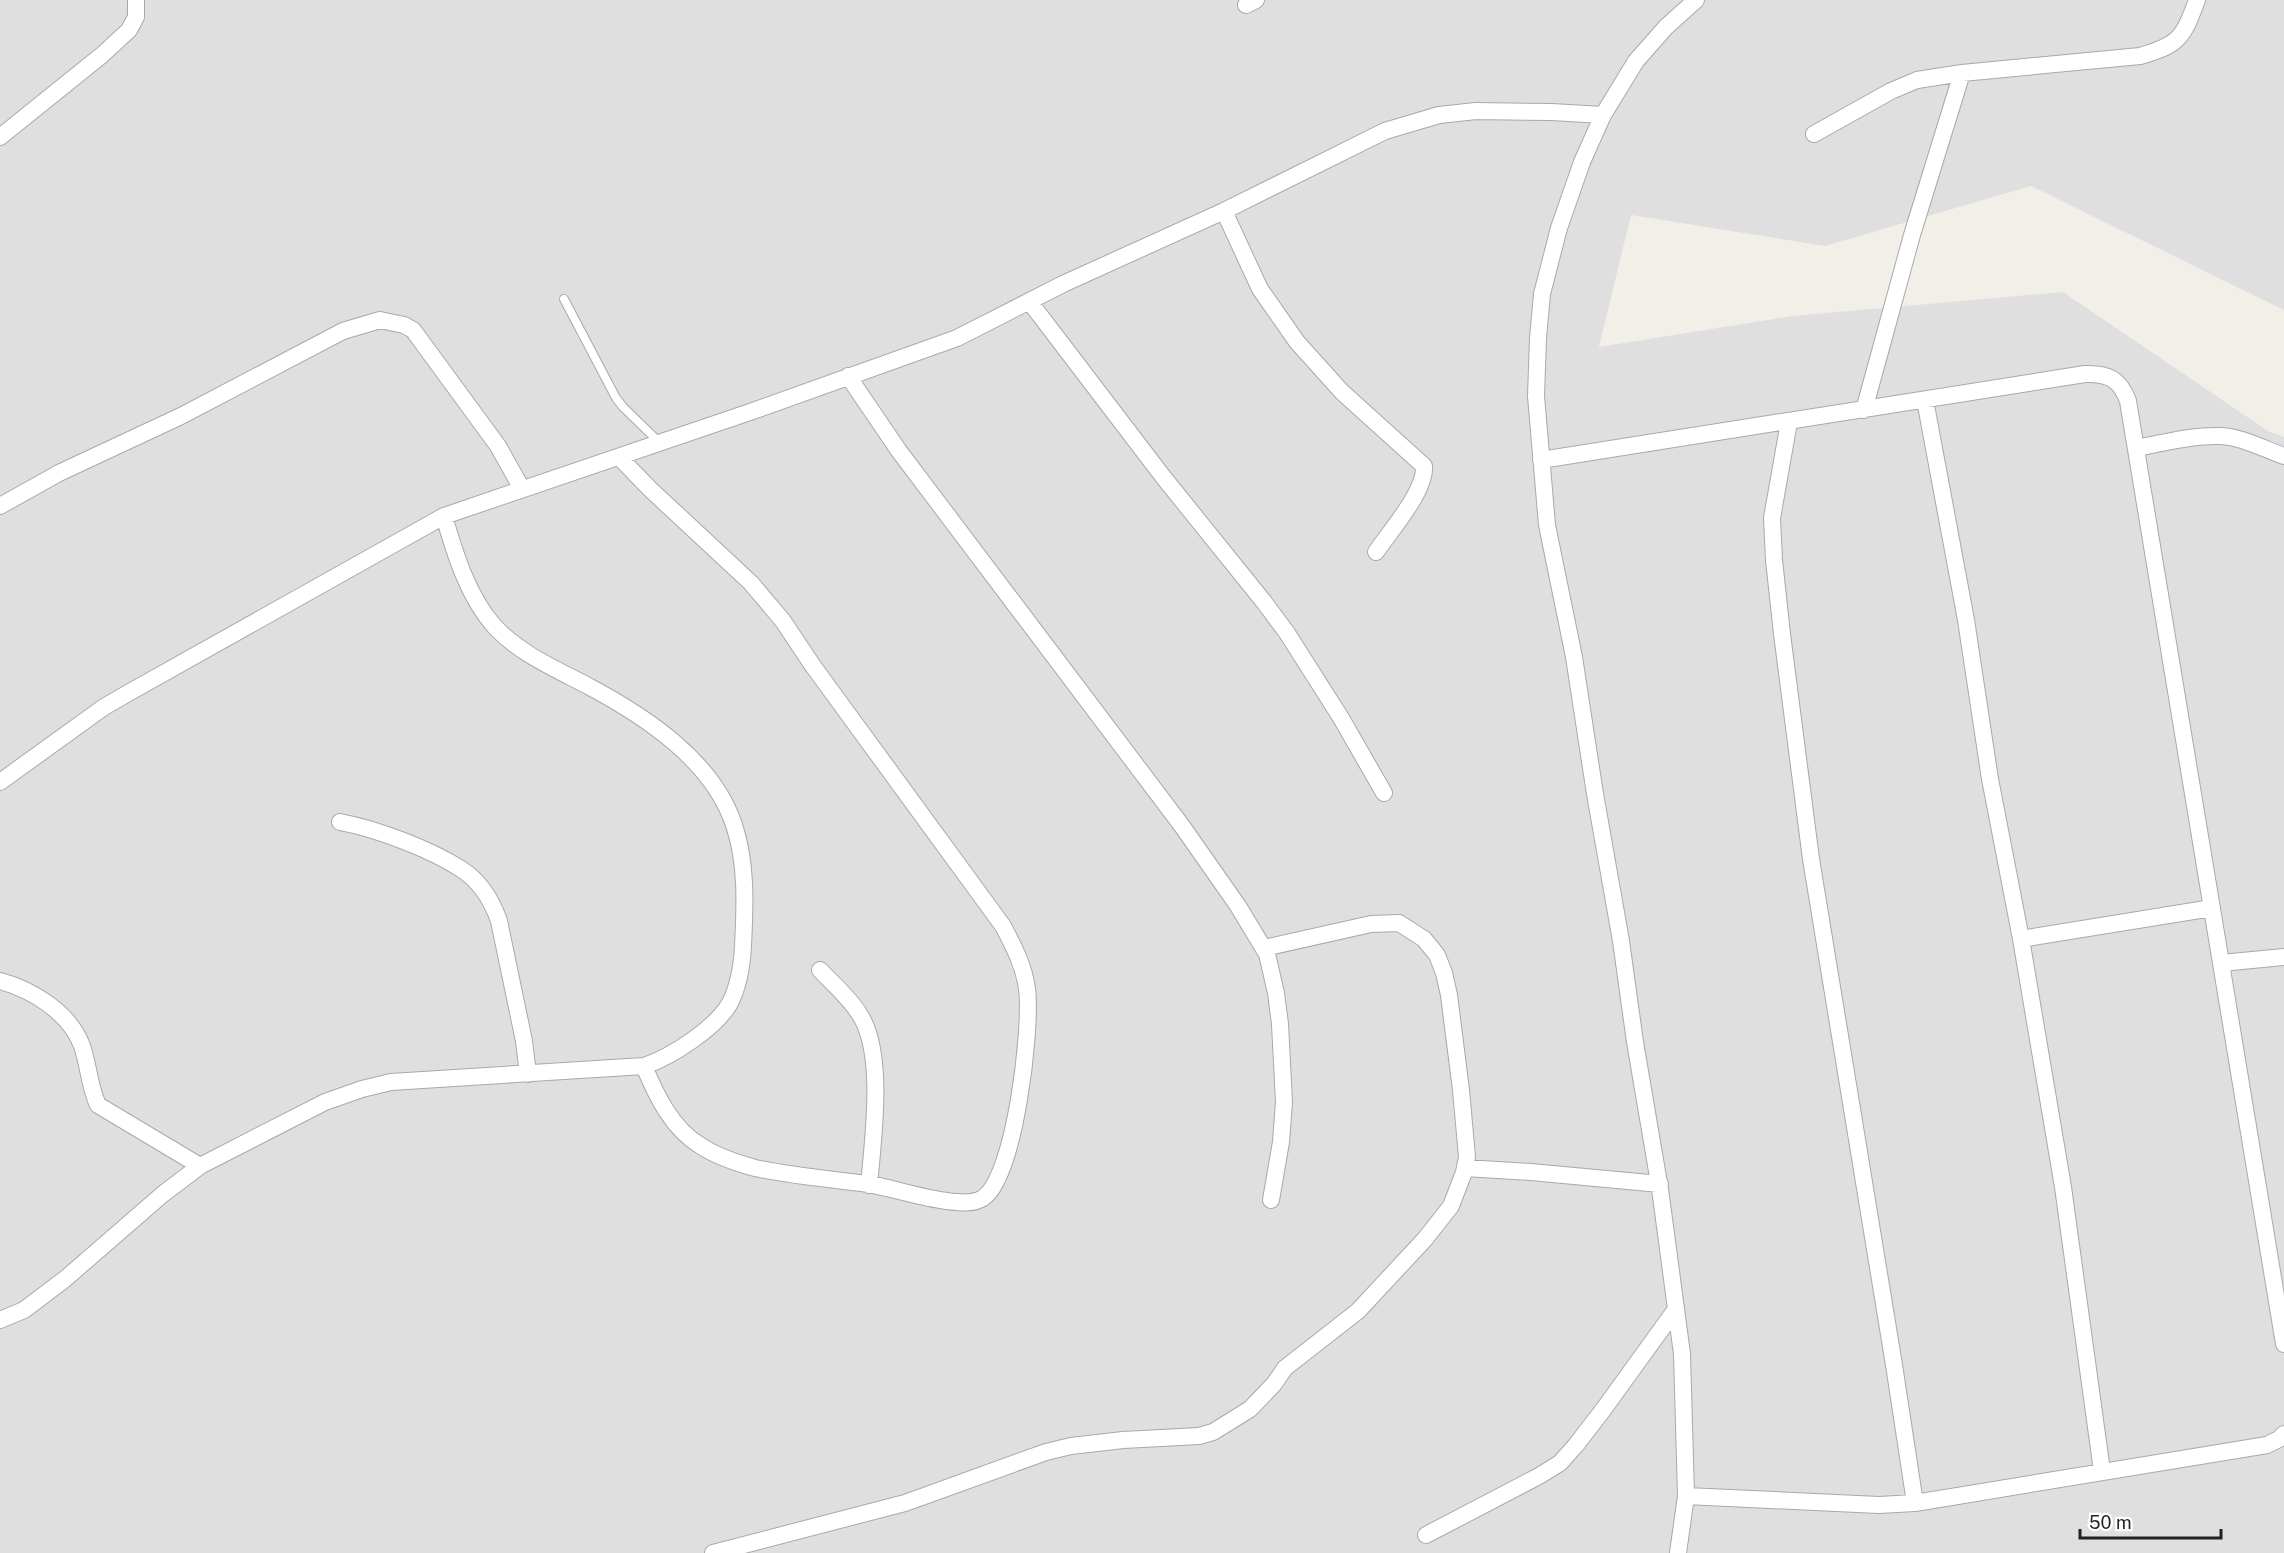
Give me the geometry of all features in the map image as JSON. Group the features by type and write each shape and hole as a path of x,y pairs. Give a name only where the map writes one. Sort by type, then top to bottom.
{"street":[{"path":"0,136 102,55 129,30 136,17 136,0"},
{"path":"1678,1553 1686,1496 1682,1354 1660,1184 1574,657 1547,525 1536,396 1542,294 1559,228 1581,162 1603,115 1636,61 1666,27 1696,0"},
{"path":"1814,134 1891,91 1917,80 1962,73 2140,56 2164,49 2178,39 2188,24 2197,0"},
{"path":"1864,410 1912,235 1962,73"},
{"path":"0,782 104,707 444,516 660,443 957,338 1029,301 1224,211 1363,140 1414,121 1476,111 1603,115"},
{"path":"1224,211 1260,289 1297,342 1342,392 1424,466 1424,479 1418,491 1376,552"},
{"path":"1029,301 1164,478 1270,609 1341,718 1384,793"},
{"path":"0,506 59,473 181,416 343,332 381,320 405,325 413,330 498,446 522,489"},
{"path":"1541,460 2085,374 2109,375 2124,389 2136,448 2284,1344"},
{"path":"848,375 899,451 1133,760 1224,885 1264,948 1276,993 1284,1102 1281,1142 1271,1200"},
{"path":"1925,400 1966,620 1990,779 2021,939 2063,1187 2102,1471"},
{"path":"1789,422 1772,518 1782,634 1811,860 1915,1503"},
{"path":"2136,448 2192,438 2221,436 2284,456"},
{"path":"619,457 650,489 744,575 783,621 813,666 1003,926 1019,956 1027,988 1029,1021 1024,1074 1004,1163 992,1191 982,1199 971,1202 935,1200 869,1185 743,1164 700,1146 688,1136 669,1113 644,1066"},
{"path":"0,1320 24,1310 65,1279 163,1194 200,1166 325,1102 362,1089 411,1081 644,1066 688,1044 729,1005 737,987 743,948 745,898 742,858 734,824 723,800 705,775 679,747 647,720 546,664 522,649 496,628 487,617 471,588 456,555 444,516"},
{"path":"340,822 360,826 427,852 463,870 481,887 493,904 499,921 524,1041 528,1074"},
{"path":"2021,939 2212,908"},
{"path":"713,1553 905,1503 1046,1452 1071,1446 1123,1440 1199,1436 1214,1432 1250,1409 1274,1384 1285,1368 1358,1311 1384,1283 1451,1206 1465,1168 1467,1157 1461,1090 1444,972 1437,955 1424,939 1399,923 1371,924 1264,948"},
{"path":"2221,963 2284,957"},
{"path":"820,970 860,1014 874,1048 875,1087 869,1185"},
{"path":"0,981 16,986 51,1006 70,1024 82,1045 91,1092 98,1105 200,1166"},
{"path":"1465,1168 1660,1184"},
{"path":"1426,1535 1560,1463 1596,1419 1676,1309"},
{"path":"1686,1496 1880,1505 1915,1503 2267,1445 2284,1434"}],"lane":[{"path":"564,299 616,398 660,443"}],"shaded area":[{"path":"0,0 2284,0 2284,310 2031,186 1825,246 1631,215 1599,347 1793,316 2063,292 2268,431 2284,437 2284,1553 0,1553"}]}
